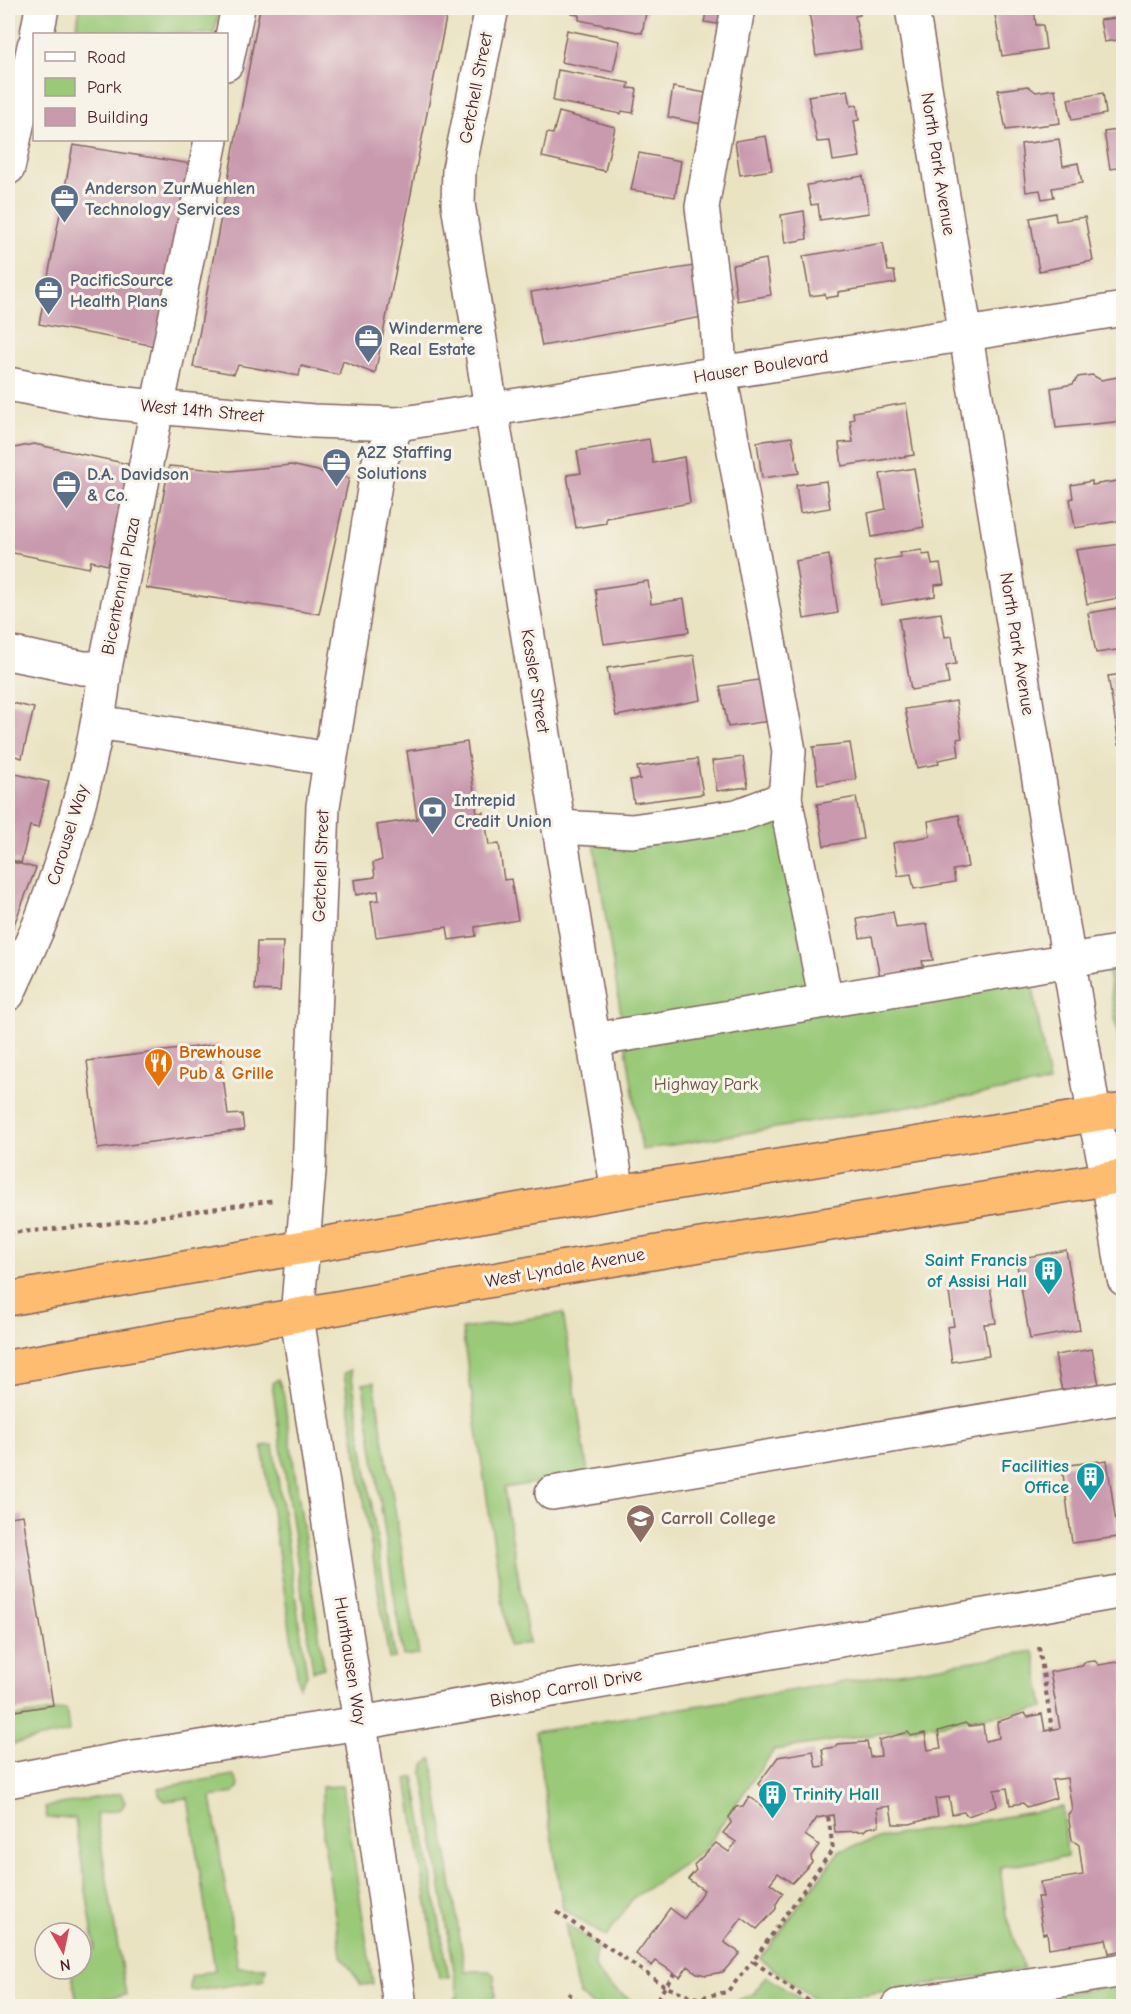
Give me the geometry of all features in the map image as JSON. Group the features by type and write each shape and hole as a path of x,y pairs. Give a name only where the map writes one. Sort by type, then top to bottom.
{"highway":[{"path":"8,1299 618,1192 1108,1112"},
{"name":"West Lyndale Avenue","path":"8,1367 297,1317 560,1268 1116,1177"}],"street":[{"path":"37,33 42,8"},
{"path":"228,55 238,8"},
{"name":"Getchell Street","path":"459,169 492,8"},
{"path":"738,8 702,207 717,322 720,374 789,751 785,798 826,1001"},
{"name":"North Park Avenue","path":"912,8 1068,960 1108,1112 1124,1279"},
{"path":"8,168 33,51"},
{"name":"Bicentennial Plaza","path":"8,653 83,668 105,668 211,141"},
{"name":"Kessler Street","path":"459,169 458,204 462,235 618,1192"},
{"name":"Hauser Boulevard","path":"398,424 1124,309"},
{"name":"West 14th Street","path":"8,384 156,407 313,421 398,424"},
{"name":"Getchell Street","path":"297,1317 309,1172 323,806 378,465 398,424"},
{"name":"Carousel Way","path":"8,994 43,917 82,792 98,722 105,668"},
{"path":"98,722 330,759"},
{"path":"559,827 632,831 737,816 785,798"},
{"path":"593,1040 1124,951"},
{"name":"Hunthausen Way","path":"297,1317 360,1723 400,2007"},
{"path":"552,1493 1124,1397"},
{"name":"Bishop Carroll Drive","path":"8,1781 127,1758 360,1723 1124,1591"},
{"path":"898,2007 1124,1970"}],"path":[{"path":"8,1233 99,1225 285,1198"},
{"path":"1039,1647 1052,1730"},
{"path":"556,1912 666,1986 697,1998 715,1997 727,1992 753,1961 833,1849 828,1816"},
{"path":"753,1961 816,2007"},
{"path":"652,2007 674,1974"},
{"path":"568,1993 584,2007"},
{"path":"24,2007 36,2007"}],"green space":[{"path":"80,8 220,8 214,33 75,33"},
{"name":"Highway Park","path":"785,798 827,1009 1031,975 1049,1083 642,1150 592,829"},
{"path":"1123,962 1123,1067 1107,965"},
{"path":"563,1313 588,1474 504,1488 529,1643 509,1646 462,1329"},
{"path":"351,1370 395,1658 389,1659 344,1373"},
{"path":"278,1379 283,1392 324,1668 313,1671 272,1383"},
{"path":"374,1382 419,1655 403,1656 363,1384"},
{"path":"273,1445 307,1675 299,1687 262,1446"},
{"path":"1034,1651 1044,1708 774,1750 703,1851 633,1898 606,1937 563,1909 535,1732"},
{"path":"66,1709 69,1732 8,1745 8,1718"},
{"path":"432,1759 465,1971 489,1971 494,1975 495,1997 466,2007 449,2003 458,1996 423,1773 424,1765"},
{"path":"233,1775 239,1786 233,1793 211,1797 238,1967 266,1967 264,1980 195,1991 190,1990 191,1976 215,1970 188,1798 165,1801 159,1795 159,1788"},
{"path":"414,1777 449,1977 439,1978 407,1779"},
{"path":"343,1786 373,1984 361,1985 341,1955 323,1836 322,1787"},
{"path":"121,1793 125,1803 121,1809 96,1814 126,1995 77,2003 73,1981 93,1981 93,1949 95,1949 93,1921 91,1921 75,1818 47,1818 45,1807"},
{"path":"1063,1807 1067,1857 1000,1867 1006,1916 1024,1969 818,2002 760,1959 840,1850 885,1837"},
{"path":"565,1923 599,1947 595,1957 595,1966 606,1982 641,2006 593,2006 580,1995"},
{"path":"766,1976 805,2003 786,2006 725,2006 753,1994"},
{"path":"1119,1985 1122,2006 979,2006"}],"building":[{"path":"260,8 448,8 375,374 343,361 339,375 301,366 299,376 238,365 234,374 193,367"},
{"path":"573,8 647,8 642,33 579,20 579,15 572,14"},
{"path":"707,8 732,8 730,26 704,22"},
{"path":"819,8 859,8 860,15 855,16 861,49 816,56 809,11"},
{"path":"1034,9 1036,25 1043,25 1046,49 1002,56 995,15"},
{"path":"1124,17 1124,39 1104,42 1100,20"},
{"path":"567,30 620,41 613,72 561,62"},
{"path":"558,70 629,83 628,88 637,89 633,113 622,111 621,114 553,101"},
{"path":"1028,86 1036,92 1055,89 1060,123 1006,130 998,90"},
{"path":"673,87 706,93 701,124 668,117"},
{"path":"848,90 851,106 857,105 859,120 854,121 860,157 833,161 830,141 817,142 808,96"},
{"path":"1103,93 1106,114 1072,120 1068,99"},
{"path":"559,112 615,127 605,171 542,157 547,133 553,134"},
{"path":"1124,129 1124,167 1110,169 1104,132"},
{"path":"766,136 772,170 740,175 735,141"},
{"path":"1059,139 1063,166 1078,163 1082,183 1052,188 1054,197 1042,199 1040,190 1026,192 1021,144"},
{"path":"73,145 192,164 155,346 39,324"},
{"path":"639,153 681,161 675,197 631,190"},
{"path":"863,176 869,213 820,220 818,204 811,205 807,185"},
{"path":"804,211 807,239 785,243 781,215"},
{"path":"1055,213 1056,221 1085,217 1093,261 1039,271 1030,218"},
{"path":"883,243 888,271 894,271 896,283 838,292 838,296 826,298 825,294 810,296 803,256"},
{"path":"766,259 771,295 737,301 732,265"},
{"path":"700,265 708,316 542,346 531,292"},
{"path":"1092,375 1101,380 1124,376 1124,421 1056,428 1051,388 1073,384 1078,377"},
{"path":"906,403 914,455 842,466 839,443 853,442 850,420 854,419 853,412"},
{"path":"792,437 799,473 762,478 757,442"},
{"path":"649,439 653,463 684,457 690,503 606,518 606,523 576,528 567,475 581,473 577,451"},
{"name":"D.A. Davidson & Co.","path":"34,444 133,465 112,566 91,561 89,568 8,552 8,455 14,448"},
{"path":"291,465 349,478 319,614 146,588 169,466 230,471"},
{"path":"914,468 924,527 872,537 868,513 886,509 880,474"},
{"path":"1124,480 1124,520 1075,528 1070,499 1073,498 1071,485 1092,481 1092,485"},
{"path":"826,481 830,508 800,513 796,485"},
{"path":"1121,544 1124,597 1087,604 1076,550"},
{"path":"922,550 923,555 930,554 932,565 940,564 944,584 935,585 935,596 881,605 874,561 901,557 899,553"},
{"path":"829,555 838,613 804,619 795,561"},
{"path":"648,581 651,604 684,599 689,632 604,644 595,589"},
{"path":"1124,607 1124,649 1096,653 1088,613"},
{"path":"941,613 945,637 952,636 956,664 946,666 949,684 911,690 899,619"},
{"path":"694,655 701,700 616,716 607,668"},
{"path":"1124,674 1124,743 1119,744 1108,676"},
{"path":"771,678 777,720 728,727 720,686"},
{"path":"956,701 962,738 957,739 959,756 938,760 939,764 917,768 905,709"},
{"path":"8,702 34,708 22,758 8,754"},
{"name":"Intrepid Credit Union","path":"467,742 477,813 484,812 489,845 499,844 504,880 511,879 518,920 475,927 476,936 449,940 447,927 376,937 371,901 379,900 378,891 356,895 354,880 375,877 373,863 382,860 377,825 417,819 407,751"},
{"path":"850,743 856,779 818,785 813,747"},
{"path":"743,757 748,787 717,791 712,761"},
{"path":"697,759 703,794 634,803 630,780 640,779 637,767"},
{"path":"8,772 49,782 38,828 30,826 21,863 8,859"},
{"path":"856,797 863,839 824,846 817,804"},
{"path":"959,815 968,867 953,870 955,882 914,889 911,874 898,876 893,843 930,836 928,821"},
{"path":"8,861 36,868 8,940"},
{"path":"893,912 896,928 927,924 933,960 922,961 924,969 880,977 872,936 860,938 857,919"},
{"path":"257,942 283,942 280,991 255,990"},
{"name":"Brewhouse Pub & Grille","path":"219,1044 228,1115 242,1114 244,1130 98,1149 87,1061"},
{"name":"Saint Francis of Assisi Hall","path":"1066,1250 1080,1330 1030,1339 1016,1259"},
{"path":"989,1280 996,1323 984,1324 989,1356 952,1362 947,1327 954,1326 948,1286"},
{"path":"1092,1349 1099,1385 1062,1392 1055,1355"},
{"name":"Facilities Office","path":"1107,1460 1118,1537 1072,1543 1062,1466"},
{"path":"8,1511 10,1517 23,1515 53,1705 8,1712"},
{"name":"Trinity Hall","path":"1095,1661 1099,1665 1124,1661 1124,1950 1109,1953 1106,1939 1049,1948 1047,1933 1043,1934 1037,1897 1043,1897 1040,1882 1083,1875 1079,1845 1072,1840 1068,1814 1072,1810 1067,1778 1052,1780 1056,1798 1027,1807 1023,1803 1010,1805 1007,1788 994,1790 997,1806 968,1816 964,1812 952,1814 949,1797 935,1799 938,1816 910,1824 893,1824 890,1806 877,1808 879,1826 867,1828 864,1831 835,1832 833,1815 817,1818 805,1835 819,1845 811,1856 812,1862 792,1883 778,1873 770,1883 783,1893 776,1904 776,1909 757,1929 742,1918 724,1942 740,1953 723,1972 706,1975 697,1973 688,1966 680,1977 656,1961 652,1966 636,1954 670,1908 684,1919 704,1890 688,1879 696,1870 694,1865 716,1843 729,1852 736,1842 723,1833 731,1823 729,1817 736,1807 743,1806 749,1796 763,1807 772,1794 758,1784 778,1757 813,1751 816,1767 825,1766 822,1749 835,1747 837,1744 867,1742 870,1757 881,1756 879,1740 908,1732 911,1736 925,1733 928,1750 941,1748 938,1731 965,1723 969,1726 983,1724 985,1741 999,1738 997,1722 1024,1713 1028,1717 1042,1714 1045,1731 1060,1728 1050,1672"}],"place":[{"name":"Anderson ZurMuehlen Technology Services","path":"64,224"},
{"name":"PacificSource Health Plans","path":"49,316"},
{"name":"Windermere Real Estate","path":"368,364"},
{"name":"A2Z Staffing Solutions","path":"336,488"},
{"name":"D.A. Davidson & Co.","path":"66,510"},
{"name":"Intrepid Credit Union","path":"433,836"},
{"name":"Brewhouse Pub & Grille","path":"158,1088"},
{"name":"Saint Francis of Assisi Hall","path":"1048,1296"},
{"name":"Facilities Office","path":"1090,1502"},
{"name":"Carroll College","path":"640,1544"},
{"name":"Trinity Hall","path":"772,1820"}]}
